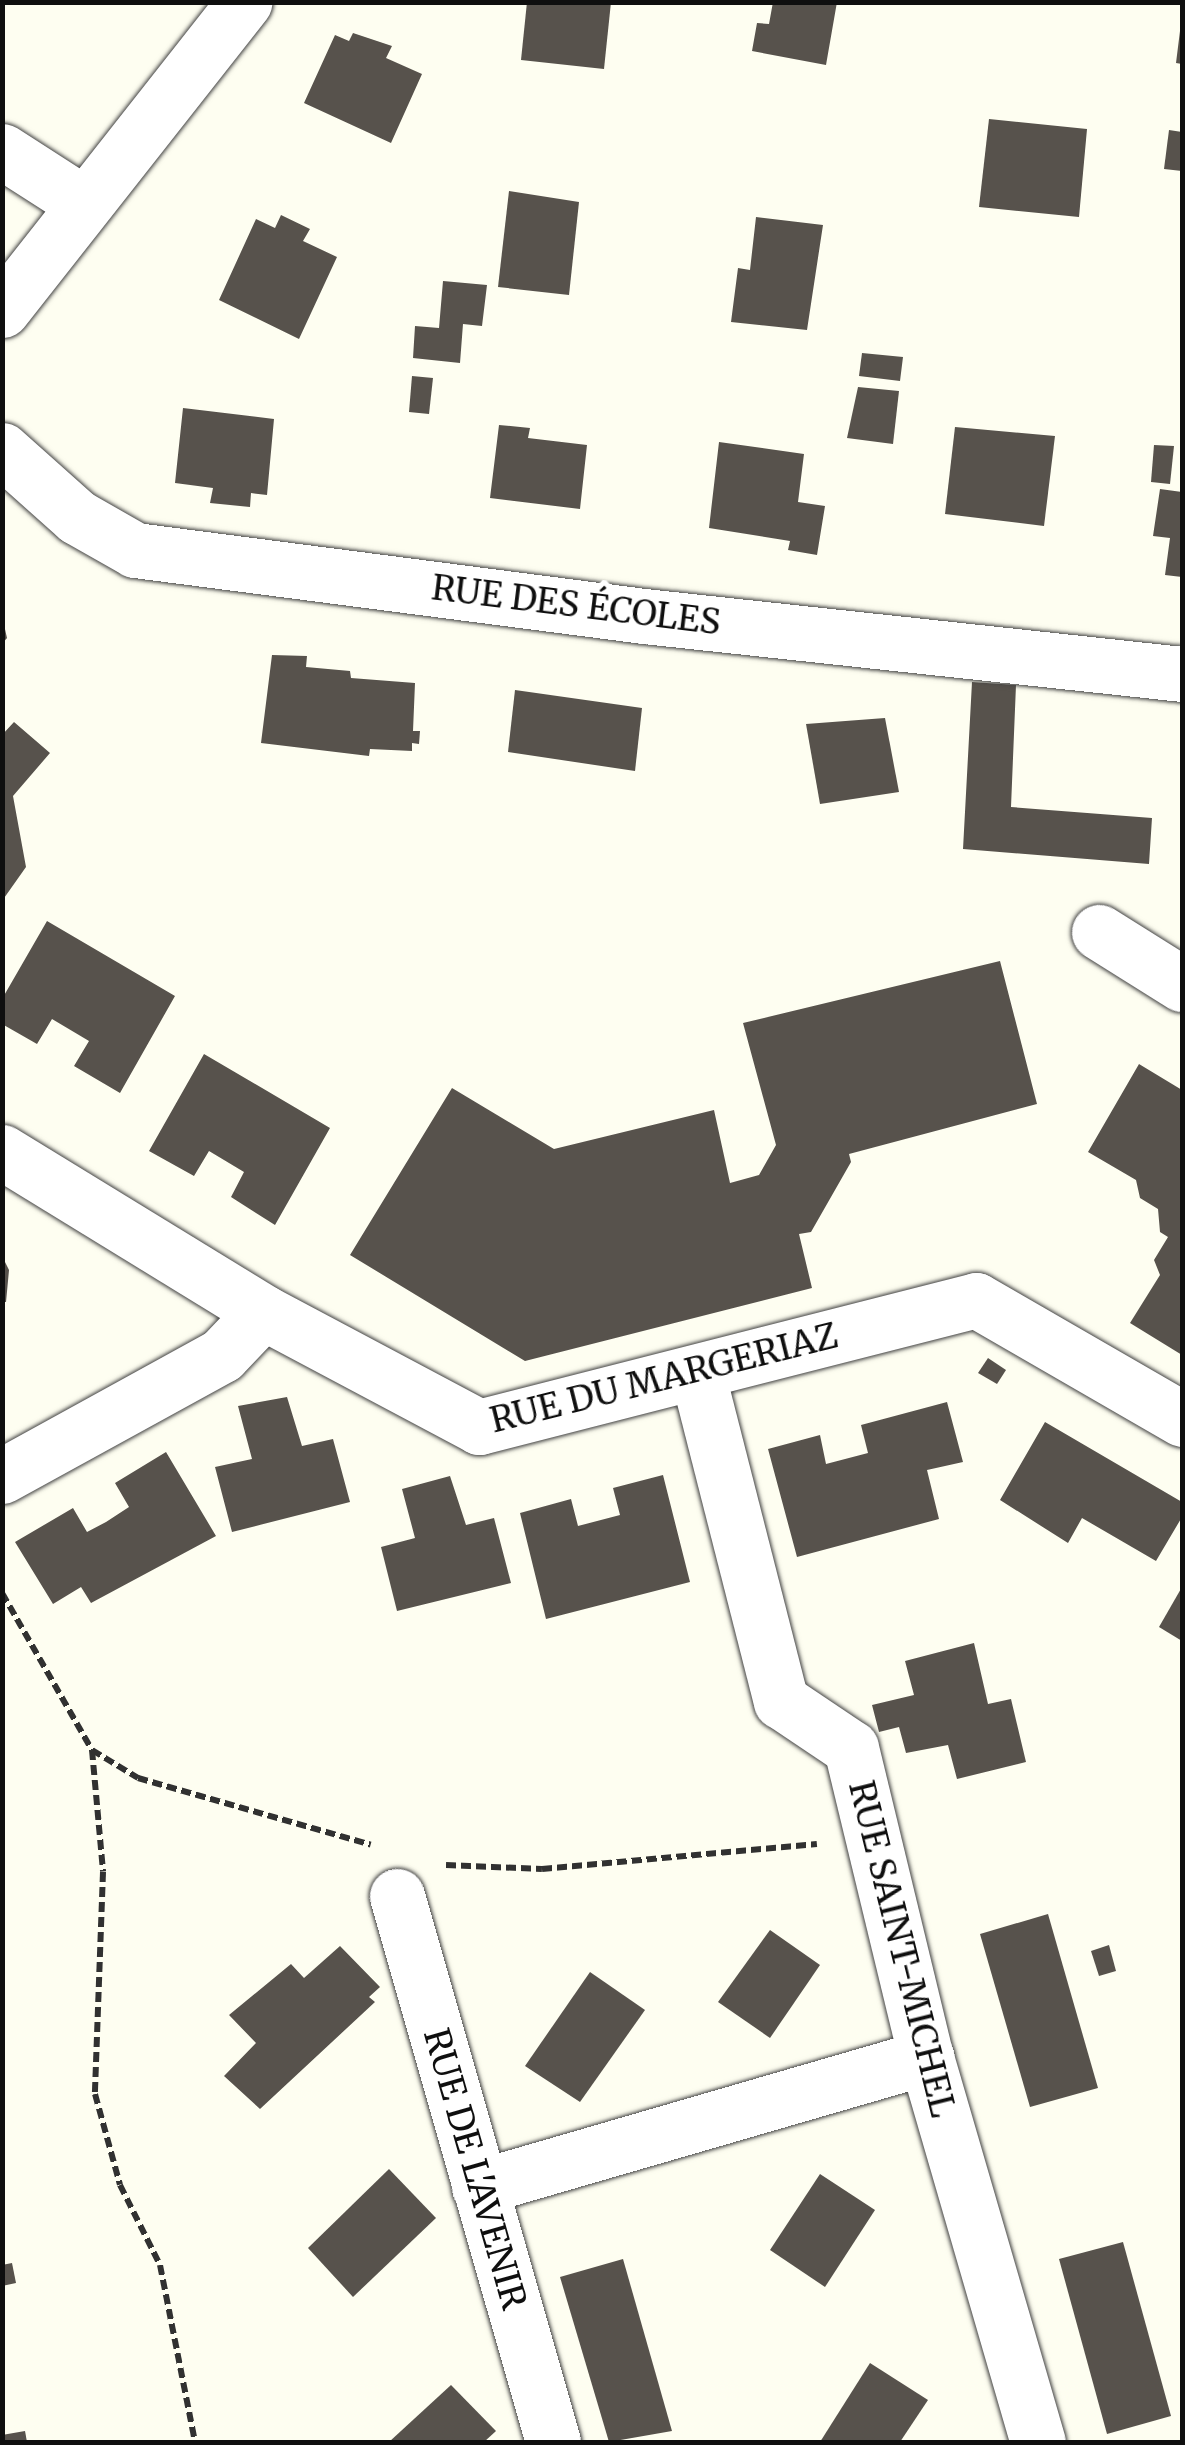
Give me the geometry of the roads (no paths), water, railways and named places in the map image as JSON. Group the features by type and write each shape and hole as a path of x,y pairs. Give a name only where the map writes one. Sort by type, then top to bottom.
{"street":[{"path":"2,310 244,2"},
{"path":"2,151 83,203"},
{"name":"RUE DES ÉCOLES","path":"2,450 77,518 136,550 644,616 1182,674"},
{"path":"1098,932 1182,984"},
{"name":"RUE DU MARGERIAZ","path":"2,1152 263,1312 478,1427 976,1300 1182,1419"},
{"path":"2,1476 222,1355 263,1312"},
{"name":"RUE SAINT-MICHEL","path":"696,1372 781,1701 851,1748 926,2057 1038,2442"},
{"name":"RUE DE L'AVENIR","path":"403,1868 479,2187 553,2442"},
{"path":"479,2187 926,2057"}]}
